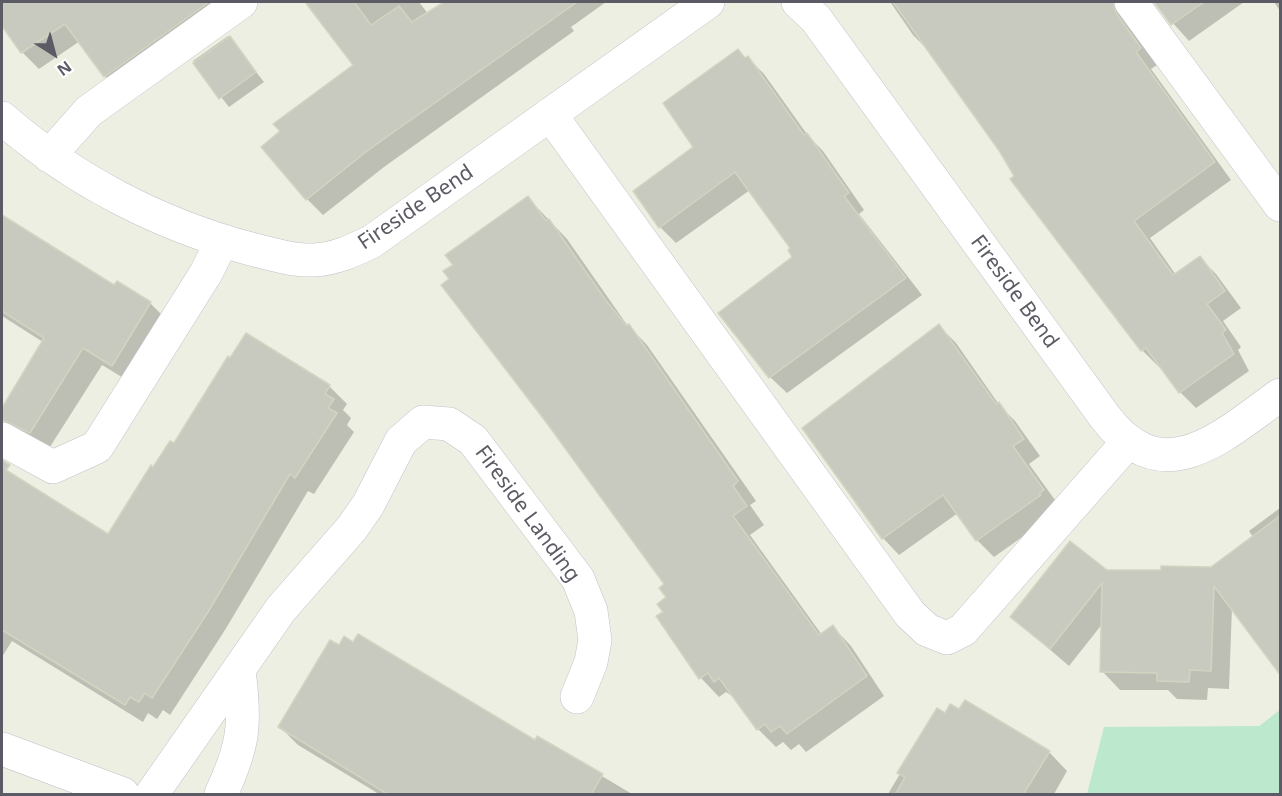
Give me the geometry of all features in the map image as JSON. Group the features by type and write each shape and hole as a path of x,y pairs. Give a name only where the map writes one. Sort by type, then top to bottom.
{"street":[{"path":"49,156 89,111 241,2"},
{"name":"Fireside Bend","path":"2,118 49,156 95,185 149,213 222,241 270,254 313,260 342,256 371,242 708,2"},
{"name":"Fireside Bend","path":"798,2 816,19 1105,417 1127,443 1142,452 1160,455 1178,454 1198,448 1220,438 1281,394"},
{"path":"1131,2 1281,205"},
{"path":"550,114 910,614 927,630 947,638 963,630 1127,443"},
{"path":"2,439 53,467 97,447 206,273 222,241"},
{"name":"Fireside Landing","path":"152,795 281,609 352,528 368,505 401,441 423,422 449,424 473,440 578,579 591,611 595,640 591,662 577,697"},
{"path":"221,795 236,763 245,716 239,670"},
{"path":"2,748 123,795"}],"green space":[{"path":"1280,710 1280,794 1087,794 1104,727 1259,726"}],"building":[{"path":"2,2 209,2 104,77 65,24 21,53 2,26"},
{"path":"305,2 354,2 371,25 399,6 412,22 444,2 577,2 367,151 306,200 261,147 280,131 273,124 353,65"},
{"path":"893,2 1113,2 1116,13 1141,48 1136,52 1215,162 1134,221 1173,275 1200,256 1225,291 1207,304 1226,330 1222,333 1234,354 1179,393 1146,348 1141,351 1010,179 1014,176 1000,152"},
{"path":"1154,2 1204,2 1171,25"},
{"path":"230,36 256,72 219,99 193,63"},
{"path":"738,49 745,58 748,56 804,135 807,133 849,193 844,196 906,278 769,378 718,313 792,257 788,250 790,248 735,172 659,228 633,191 693,147 663,103"},
{"path":"528,196 546,221 549,219 607,302 627,326 629,324 738,481 733,486 747,506 733,516 819,635 833,625 867,676 787,734 780,726 771,732 765,724 757,730 719,678 714,682 708,673 699,679 656,616 663,612 657,604 666,597 659,588 664,584 546,422 441,285 449,279 443,271 453,265 445,255"},
{"path":"2,215 114,285 117,281 151,302 112,366 83,348 30,433 2,420 2,408 44,338 2,311"},
{"path":"939,324 996,404 999,402 1024,439 1013,446 1044,490 1039,493 1041,495 976,541 943,495 882,539 802,428"},
{"path":"246,333 330,385 325,394 334,399 328,408 337,413 295,478 290,474 208,612 152,698 145,693 139,702 130,697 125,705 2,630 2,460 10,465 6,470 108,534 151,465 153,467 170,441 174,443 228,356 230,358"},
{"path":"1281,515 1281,676 1214,586 1211,671 1190,670 1189,682 1157,681 1157,673 1100,672 1102,583 1050,649 1010,617 1070,541 1107,570 1161,570 1161,566 1211,567"},
{"path":"358,634 535,740 537,736 603,774 591,795 389,795 278,727 330,640 339,645 344,636 353,642"},
{"path":"965,700 1050,751 1023,795 895,795 905,777 897,773 937,708 945,713 950,704 959,709"}]}
